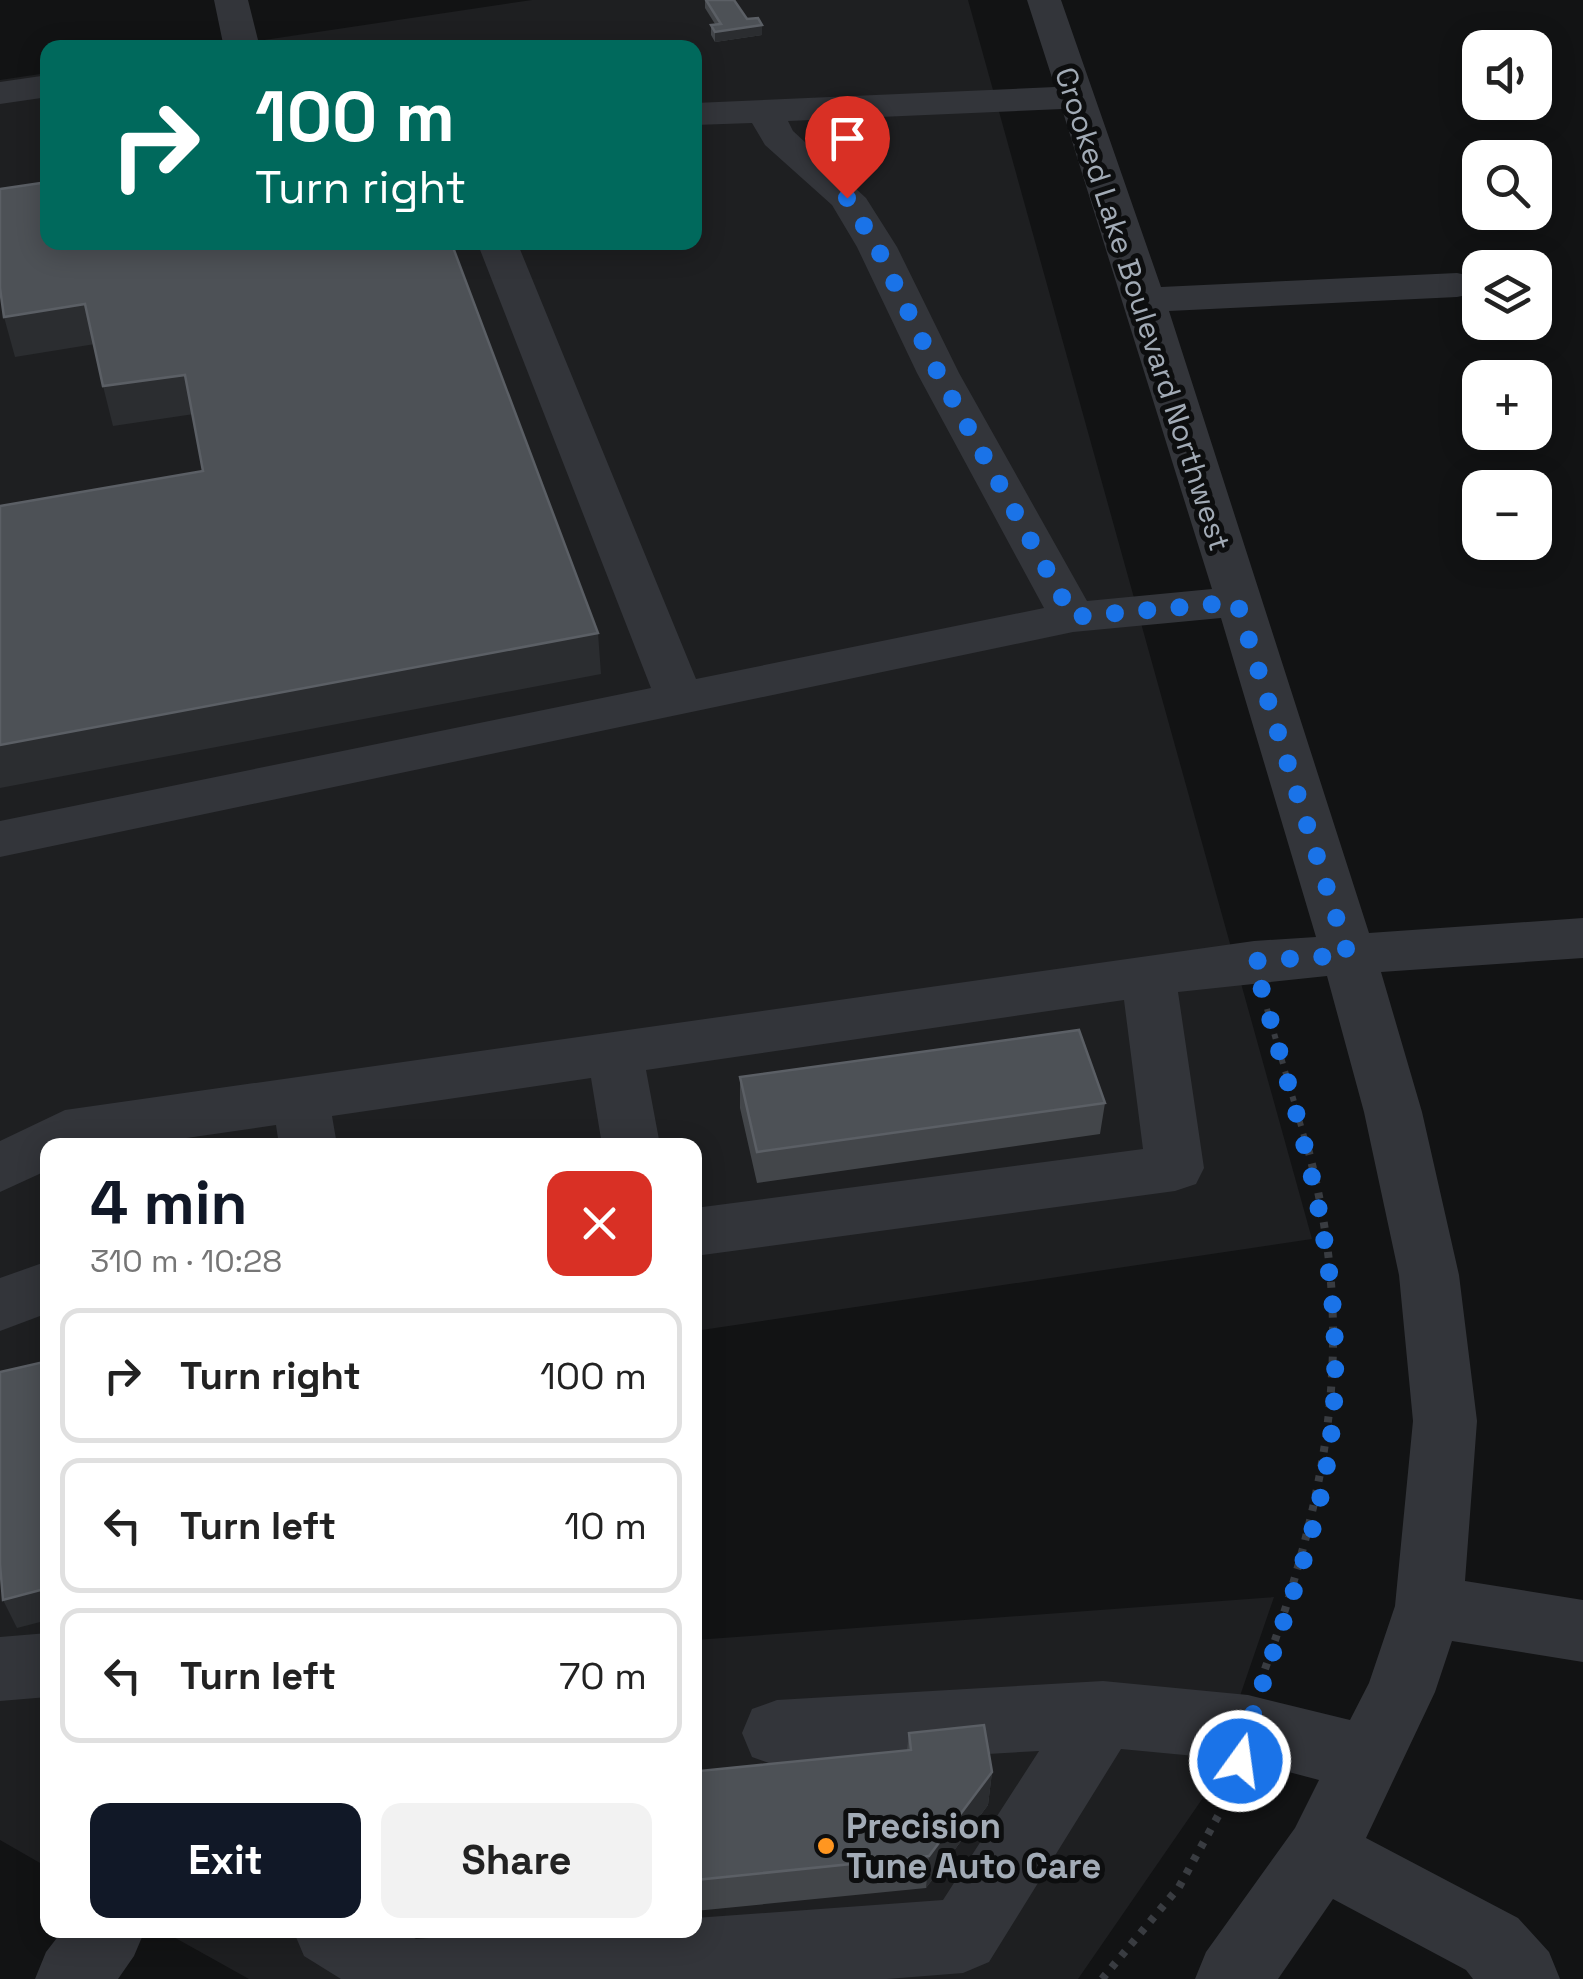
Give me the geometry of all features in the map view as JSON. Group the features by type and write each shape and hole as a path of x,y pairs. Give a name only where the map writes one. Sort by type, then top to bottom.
{"street":[{"path":"230,0 240,40"},
{"name":"Crooked Lake Boulevard Northwest","path":"1044,0 1146,300 1393,1112 1429,1275 1445,1421 1429,1606 1400,1692 1320,1852 1232,1979"},
{"path":"0,92 40,87"},
{"path":"702,114 1079,97"},
{"path":"764,111 778,137 847,198 877,247 938,373 1073,617"},
{"path":"499,250 679,698"},
{"path":"1146,300 1458,286"},
{"path":"0,838 1073,617 1237,602"},
{"path":"56,1138 65,1133 304,1122 615,1053 1254,961 1583,938"},
{"path":"702,1231 1174,1168 1148,976"},
{"path":"615,1053 630,1138"},
{"path":"0,1168 40,1146"},
{"path":"0,1306 40,1289"},
{"path":"1429,1606 1583,1631"},
{"path":"0,1669 40,1666"},
{"path":"343,1938 409,1977 963,1936 1103,1714"},
{"path":"776,1733 1103,1714 1248,1728 1367,1758"},
{"path":"1320,1852 1492,1944 1522,1979"},
{"path":"73,1979 102,1938"}],"path":[{"path":"1102,1979 1178,1886 1232,1794 1257,1692 1292,1597 1324,1476 1335,1385 1333,1294 1320,1199 1254,961"}],"shaded area":[{"path":"532,0 968,0 1312,1239 702,1330 702,1138 40,1138 40,1863 0,1840 0,80 40,74 40,250 702,250 702,40 264,40"},
{"path":"1274,1597 1207,1792 1078,1979 249,1979 175,1938 702,1938 702,1639"}],"building":[{"path":"706,0 734,0 747,19 758,18 762,25 715,32 711,25 721,24"},
{"path":"40,183 40,250 454,250 598,633 0,745 0,506 203,471 185,375 103,386 85,304 4,317 0,288 0,189"},
{"path":"1079,1030 1105,1103 757,1152 740,1077"},
{"path":"40,1363 40,1590 3,1600 0,1564 0,1372"},
{"name":"Precision Tune Auto Care","path":"984,1725 992,1772 929,1856 702,1879 702,1771 911,1750 909,1733"}],"place":[{"name":"Precision Tune Auto Care","path":"826,1846"}],"route":[{"path":"847,198 877,247 938,373 1073,617 1237,602 1348,955 1254,961 1320,1199 1333,1294 1335,1385 1324,1476 1292,1597 1257,1692 1240,1761"}]}
